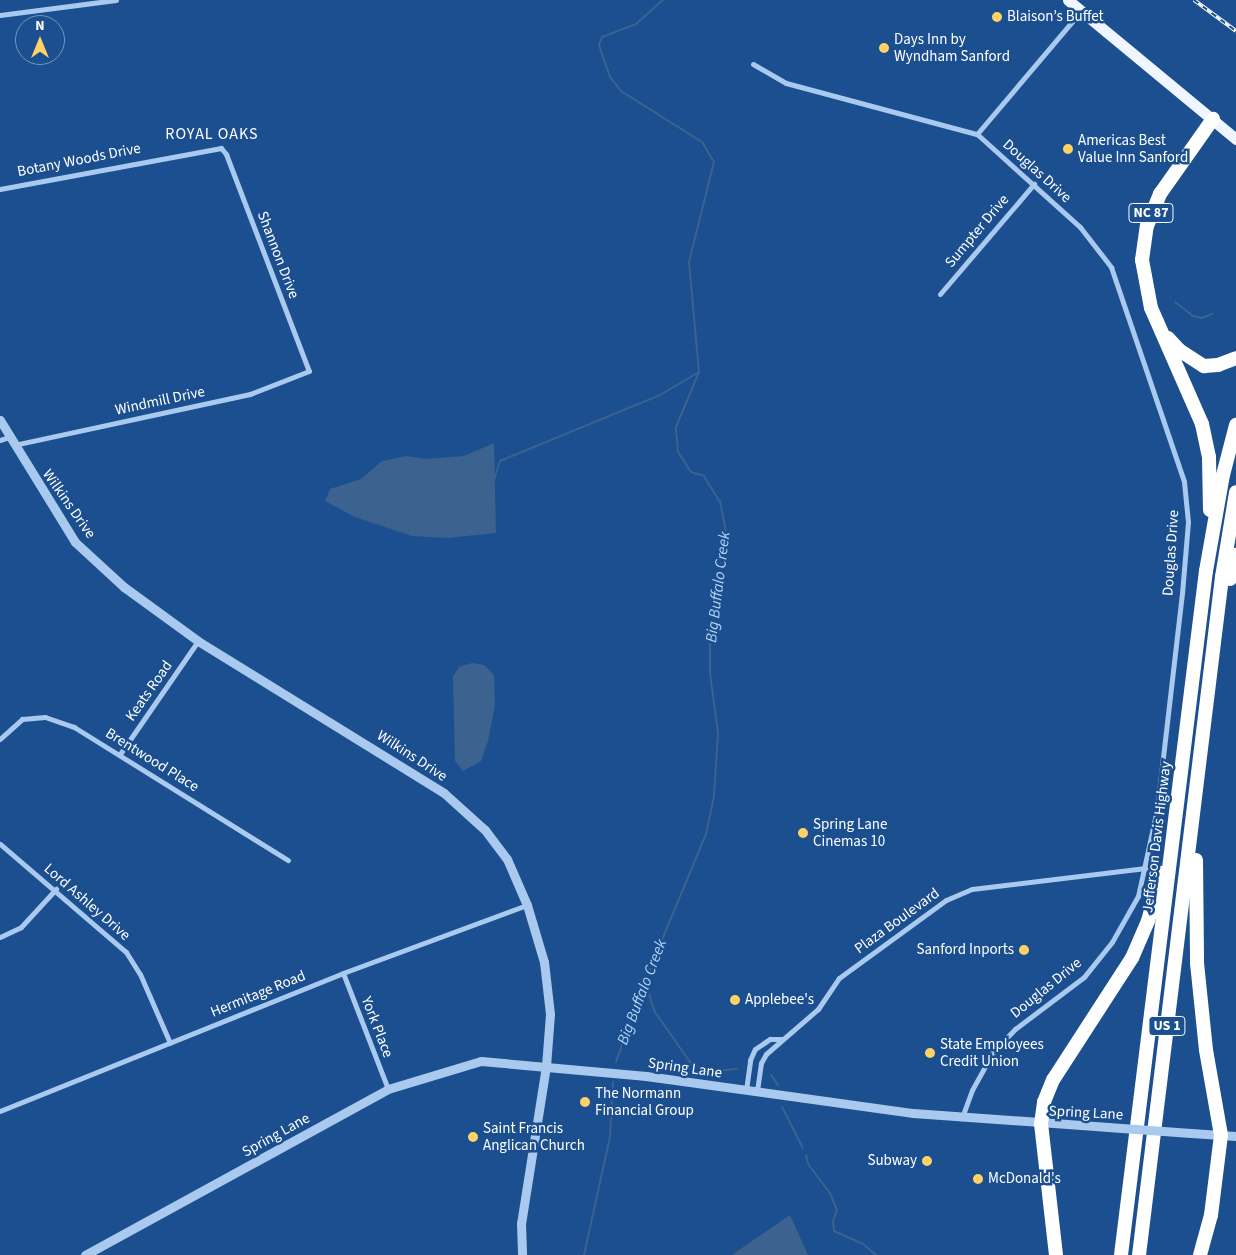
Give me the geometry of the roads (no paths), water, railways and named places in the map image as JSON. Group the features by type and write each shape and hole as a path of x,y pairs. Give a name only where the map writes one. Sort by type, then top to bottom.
{"highway":[{"name":"NC 87","path":"1213,119 1166,183 1147,226 1143,272 1146,294 1158,322 1178,350 1204,366 1218,365 1236,358"},
{"path":"1158,322 1202,424 1209,458 1212,530"},
{"name":"Jefferson Davis Highway","path":"1122,1255 1212,530 1236,425"},
{"name":"US 1","path":"1139,1255 1219,607 1236,492"},
{"path":"1219,607 1227,590 1236,555"},
{"path":"1196,798 1197,963 1206,1050 1221,1135 1211,1215 1200,1255"},
{"path":"1056,1255 1041,1124 1044,1102 1053,1080 1132,958 1148,922 1165,855 1173,839"}],"main road":[{"path":"1068,0 1236,138"}],"street":[{"path":"0,15 116,0"},
{"path":"976,134 1081,10"},
{"name":"Douglas Drive","path":"753,64 786,83 976,134 1080,227 1111,267 1184,482 1188,522 1182,593 1157,809 1146,868 1138,896 1112,942 1084,977 1015,1029 993,1052 972,1090 962,1118"},
{"name":"Botany Woods Drive","path":"0,188 221,148"},
{"name":"Shannon Drive","path":"221,148 226,154 309,371"},
{"name":"Sumpter Drive","path":"940,294 1034,184"},
{"name":"Windmill Drive","path":"7,441 250,394 309,371"},
{"name":"Wilkins Drive","path":"0,420 7,441 75,542 124,587 198,641 444,793 485,830 506,860 527,905 544,962 550,1014 546,1066 521,1223 522,1255"},
{"name":"Keats Road","path":"120,754 198,641"},
{"name":"Brentwood Place","path":"0,739 22,718 45,717 74,727 288,860"},
{"name":"Lord Ashley Drive","path":"0,844 56,889 126,952 140,974 170,1043"},
{"name":"Plaza Boulevard","path":"756,1091 761,1063 782,1038 798,1029 818,1009 839,978 958,893 1072,876 1146,868"},
{"path":"0,937 22,927 56,889"},
{"name":"Hermitage Road","path":"0,1111 343,973 527,905"},
{"name":"York Place","path":"343,973 388,1090"},
{"name":"Plaza Boulevard","path":"746,1090 750,1060 755,1050 770,1039 782,1038"},
{"name":"Spring Lane","path":"85,1255 388,1090 481,1061 546,1066 962,1118 1236,1136"}],"water":[{"path":"494,443 496,533 447,538 412,536 355,517 325,501 330,489 361,479 382,461 407,456 425,459 464,456"},
{"path":"472,663 484,665 494,675 495,705 488,741 481,761 463,771 455,761 453,677 459,667"},
{"path":"790,1215 808,1255 733,1254"}],"waterway":[{"name":"Big Buffalo Creek","path":"616,1062 639,995 706,834 714,795 718,733 710,673 710,640 726,532 720,502 704,476 691,472 678,452 676,427 699,372 689,262 714,162 702,142 621,91 610,77 599,45 602,37 636,24 663,0"},
{"path":"1175,302 1193,316 1202,318 1212,314"},
{"path":"492,486 500,461 660,395 697,373"},
{"path":"645,982 655,1012 690,1062 707,1072 737,1069"},
{"path":"771,1075 778,1085"},
{"name":"Big Buffalo Creek","path":"584,1255 610,1137 613,1082"},
{"path":"782,1107 803,1148"},
{"path":"806,1155 808,1164 830,1193 837,1210 833,1221 834,1231 863,1244 876,1255"}],"railway":[{"path":"1194,0 1236,31"}],"place":[{"name":"Blaison’s Buffet","path":"997,17"},
{"name":"Days Inn by Wyndham Sanford","path":"884,48"},
{"name":"Americas Best Value Inn Sanford","path":"1068,149"},
{"name":"Spring Lane Cinemas 10","path":"803,833"},
{"name":"Sanford Inports","path":"1024,950"},
{"name":"Applebee's","path":"735,1000"},
{"name":"State Employees Credit Union","path":"930,1053"},
{"name":"The Normann Financial Group","path":"585,1102"},
{"name":"Saint Francis Anglican Church","path":"473,1137"},
{"name":"Subway","path":"927,1161"},
{"name":"McDonald's","path":"978,1179"}],"district":[{"name":"ROYAL OAKS","path":"212,134"}]}
